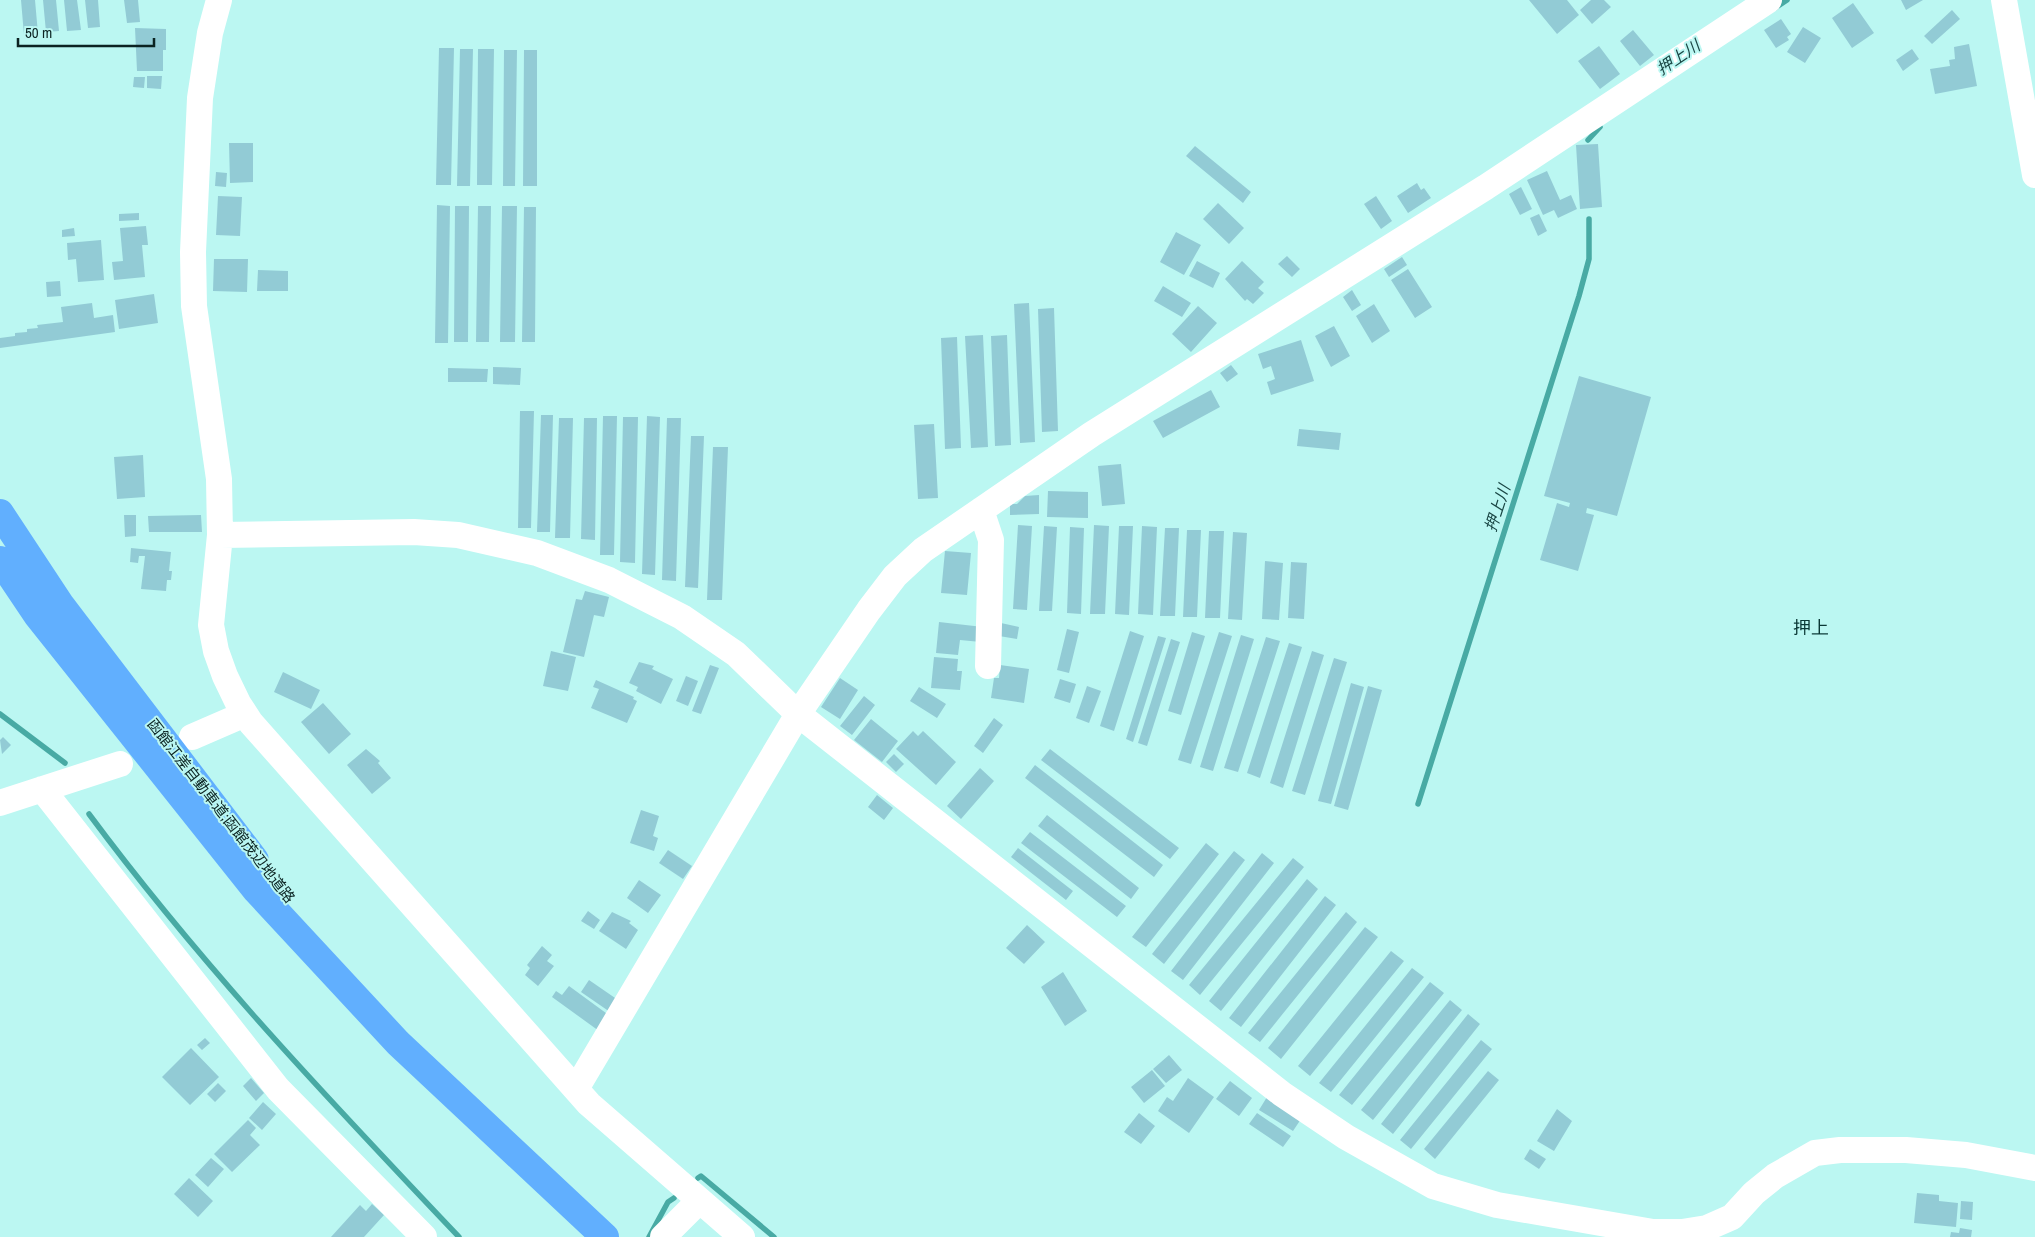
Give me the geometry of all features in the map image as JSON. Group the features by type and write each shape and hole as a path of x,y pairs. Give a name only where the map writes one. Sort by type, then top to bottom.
{"highway":[{"name":"函館江差自動車道;函館茂辺地道路","path":"0,513 60,604 268,877 522,1160"},
{"name":"函館江差自動車道;函館茂辺地道路","path":"0,560 37,615 256,890 398,1043 604,1237"}],"street":[{"path":"219,0 210,33 200,98 193,252 194,306 219,479 220,535 210,625 216,651 225,676 245,714 576,1089 634,1146 742,1237"},
{"path":"576,1089 798,714 869,610 895,576 923,550 1092,434 1486,187 1769,0"},
{"path":"2004,0 2035,175"},
{"path":"981,510 991,540 988,666"},
{"path":"220,535 414,532 458,535 537,553 609,580 682,617 736,654 798,714 1282,1094 1346,1136 1433,1186 1497,1205 1524,1210 1654,1232 1682,1232 1707,1228 1732,1217 1754,1193 1775,1176 1815,1153 1840,1150 1906,1150 1966,1154 2035,1168"},
{"path":"192,737 245,714"},
{"path":"0,803 120,764"},
{"path":"42,789 278,1089 424,1237"},
{"path":"663,1237 699,1201"}],"building":[{"path":"21,0 35,0 38,34 24,35"},
{"path":"43,0 56,0 59,31 46,32"},
{"path":"64,0 77,0 81,30 67,31"},
{"path":"85,0 98,0 100,27 88,28"},
{"path":"124,0 138,0 140,22 127,23"},
{"path":"1529,0 1567,0 1579,15 1557,34"},
{"path":"1591,0 1604,0 1611,7 1592,24 1580,10"},
{"path":"1901,0 1923,0 1906,10"},
{"path":"1853,3 1874,33 1852,48 1832,18"},
{"path":"1952,10 1960,19 1932,44 1924,36"},
{"path":"1781,19 1791,34 1787,37 1789,40 1776,48 1764,30"},
{"path":"1803,27 1821,38 1805,63 1787,52"},
{"path":"135,28 166,29 163,71 137,71"},
{"path":"1633,30 1654,55 1640,66 1620,41"},
{"path":"1969,44 1977,86 1935,94 1930,69 1950,66 1949,60 1955,59 1954,47"},
{"path":"1599,46 1620,74 1600,89 1578,61"},
{"path":"439,48 454,48 451,185 436,185"},
{"path":"460,49 473,49 470,186 457,186"},
{"path":"478,49 494,49 492,185 477,185"},
{"path":"1912,49 1919,59 1903,71 1896,60"},
{"path":"504,50 517,50 515,186 503,186"},
{"path":"524,50 537,50 537,186 523,186"},
{"path":"147,76 162,76 161,89 147,88"},
{"path":"134,77 145,77 144,88 133,87"},
{"path":"229,143 253,143 253,182 230,183"},
{"path":"1598,144 1602,207 1580,209 1576,145"},
{"path":"1195,146 1251,192 1243,203 1186,156"},
{"path":"1547,171 1560,200 1571,195 1577,209 1558,218 1554,210 1543,215 1527,180"},
{"path":"216,172 227,173 226,187 215,186"},
{"path":"1417,183 1421,190 1424,188 1431,198 1408,213 1397,196"},
{"path":"1521,187 1532,209 1520,215 1509,194"},
{"path":"218,196 242,197 240,236 216,235"},
{"path":"1376,196 1392,221 1381,229 1364,204"},
{"path":"1218,203 1244,228 1229,244 1203,219"},
{"path":"437,205 450,206 448,343 435,343"},
{"path":"455,206 469,206 468,342 454,342"},
{"path":"478,206 491,206 489,342 476,342"},
{"path":"502,206 517,206 515,342 500,342"},
{"path":"524,207 536,207 535,342 522,342"},
{"path":"139,213 139,220 119,221 119,214"},
{"path":"1539,214 1547,231 1538,236 1530,218"},
{"path":"146,226 148,245 142,245 145,277 114,280 112,262 123,261 120,228"},
{"path":"74,228 75,236 62,237 62,230"},
{"path":"1176,232 1201,245 1184,275 1160,262"},
{"path":"101,240 104,280 78,282 76,259 68,260 67,243"},
{"path":"1287,256 1300,269 1292,277 1278,264"},
{"path":"1402,257 1407,265 1389,277 1384,269"},
{"path":"214,259 248,259 247,292 213,291"},
{"path":"1197,261 1220,273 1213,288 1189,276"},
{"path":"1242,261 1264,282 1258,288 1264,293 1253,304 1247,299 1245,301 1225,279"},
{"path":"1408,269 1432,307 1415,318 1391,280"},
{"path":"258,270 288,271 288,291 257,291"},
{"path":"60,281 61,296 47,297 46,282"},
{"path":"1163,286 1191,303 1182,317 1154,301"},
{"path":"1352,290 1361,305 1352,311 1343,297"},
{"path":"154,294 158,323 119,329 115,300"},
{"path":"92,303 94,318 113,315 115,332 0,348 0,338 15,336 15,333 27,332 27,329 38,328 37,325 63,322 61,307"},
{"path":"1029,303 1035,442 1020,443 1014,304"},
{"path":"1374,304 1390,331 1372,343 1356,316"},
{"path":"1198,306 1217,323 1191,352 1172,334"},
{"path":"1054,308 1058,431 1042,432 1038,309"},
{"path":"1334,326 1350,356 1331,367 1315,336"},
{"path":"983,335 988,447 971,448 965,336"},
{"path":"1007,335 1011,445 995,446 991,336"},
{"path":"957,337 961,448 945,449 941,338"},
{"path":"1301,340 1314,381 1271,395 1267,382 1275,379 1271,366 1263,369 1258,354"},
{"path":"1231,365 1238,374 1227,382 1220,373"},
{"path":"493,367 521,368 520,385 493,384"},
{"path":"448,368 488,369 487,382 448,382"},
{"path":"1579,376 1651,397 1617,516 1587,508 1586,513 1594,515 1578,571 1540,560 1557,503 1569,507 1570,503 1544,496"},
{"path":"1211,390 1220,407 1163,438 1153,421"},
{"path":"520,411 534,411 531,528 518,528"},
{"path":"541,415 553,415 550,532 537,532"},
{"path":"603,416 617,416 614,555 600,555"},
{"path":"647,416 660,417 655,575 642,574"},
{"path":"623,417 638,417 635,563 620,562"},
{"path":"559,418 573,418 570,538 555,538"},
{"path":"584,418 597,418 595,540 581,539"},
{"path":"667,418 681,418 676,581 662,580"},
{"path":"934,424 938,498 918,499 914,425"},
{"path":"1299,429 1341,433 1339,450 1297,446"},
{"path":"691,436 704,436 698,588 685,587"},
{"path":"713,447 728,447 722,600 707,600"},
{"path":"143,455 145,497 117,499 114,457"},
{"path":"1121,464 1125,504 1102,506 1098,466"},
{"path":"1048,491 1088,492 1088,518 1047,517"},
{"path":"1039,495 1039,514 1010,515 1010,504 1017,504 1025,496"},
{"path":"124,515 136,515 136,536 125,537"},
{"path":"201,515 202,532 149,532 148,516"},
{"path":"1018,525 1032,526 1027,610 1013,609"},
{"path":"1094,525 1109,526 1105,614 1090,614"},
{"path":"1044,526 1057,527 1052,611 1039,611"},
{"path":"1119,526 1133,526 1129,615 1115,614"},
{"path":"1142,526 1157,527 1153,615 1138,614"},
{"path":"1070,527 1084,528 1081,614 1067,613"},
{"path":"1165,528 1179,528 1175,616 1160,616"},
{"path":"1187,530 1201,530 1197,617 1183,617"},
{"path":"1209,531 1224,531 1220,618 1205,618"},
{"path":"1233,532 1247,533 1242,620 1228,619"},
{"path":"131,548 171,552 169,571 172,571 171,580 167,580 166,591 141,589 145,556 139,556 138,563 130,562"},
{"path":"945,551 971,553 967,595 941,593"},
{"path":"1265,561 1283,563 1279,620 1262,619"},
{"path":"1291,562 1307,563 1304,619 1288,618"},
{"path":"585,591 609,597 604,617 594,615 584,657 563,652 576,599 582,600"},
{"path":"939,622 983,627 981,642 960,640 958,655 936,653"},
{"path":"1001,623 1019,627 1017,639 999,636"},
{"path":"1067,629 1079,632 1069,673 1057,670"},
{"path":"1130,631 1144,636 1114,731 1100,726"},
{"path":"1192,632 1205,636 1181,715 1168,711"},
{"path":"1219,632 1232,636 1191,764 1178,760"},
{"path":"1241,635 1254,639 1213,771 1200,767"},
{"path":"1158,636 1166,638 1133,742 1126,739"},
{"path":"1266,637 1280,641 1238,772 1224,768"},
{"path":"1171,639 1180,642 1147,746 1138,743"},
{"path":"1289,643 1302,647 1260,778 1247,773"},
{"path":"551,651 576,657 568,691 543,686"},
{"path":"1312,651 1324,655 1283,788 1270,783"},
{"path":"934,657 958,659 957,671 962,671 960,690 931,688"},
{"path":"1334,658 1347,662 1305,795 1292,791"},
{"path":"639,662 654,666 652,669 673,679 661,704 636,691 638,687 629,683"},
{"path":"710,665 719,668 701,714 692,711"},
{"path":"1000,665 1029,669 1024,703 991,698 994,678 999,678"},
{"path":"283,672 320,690 311,709 274,692"},
{"path":"686,676 698,681 688,706 676,701"},
{"path":"840,678 858,690 840,719 821,707"},
{"path":"1060,679 1076,684 1070,703 1054,698"},
{"path":"596,680 634,697 633,699 637,701 627,723 591,708 599,689 593,687"},
{"path":"1351,683 1364,687 1331,804 1318,801"},
{"path":"1087,686 1101,691 1089,723 1076,718"},
{"path":"1368,686 1382,690 1348,810 1334,806"},
{"path":"919,687 946,704 937,718 910,701"},
{"path":"864,696 875,705 852,735 840,726"},
{"path":"323,703 351,734 329,754 301,722"},
{"path":"994,718 1003,725 983,753 974,746"},
{"path":"871,719 898,741 882,762 854,740"},
{"path":"913,731 918,736 923,731 956,762 936,785 896,749"},
{"path":"3,737 11,745 2,754 0,740"},
{"path":"366,749 380,761 378,763 391,778 372,794 347,765"},
{"path":"1050,749 1179,848 1170,859 1041,760"},
{"path":"894,754 904,764 896,772 886,762"},
{"path":"1035,765 1163,865 1154,877 1025,778"},
{"path":"980,768 994,781 961,819 947,806"},
{"path":"877,795 893,808 884,820 868,807"},
{"path":"641,810 659,816 653,836 658,838 654,851 630,843"},
{"path":"1047,815 1139,888 1131,899 1038,826"},
{"path":"1030,832 1126,906 1117,917 1021,843"},
{"path":"1206,843 1219,854 1146,947 1132,937"},
{"path":"1018,848 1073,891 1066,900 1011,857"},
{"path":"668,850 692,866 683,879 659,863"},
{"path":"1234,851 1245,860 1164,964 1152,954"},
{"path":"1262,853 1274,863 1183,980 1171,971"},
{"path":"1293,858 1304,867 1200,995 1189,985"},
{"path":"1307,879 1318,889 1221,1011 1209,1001"},
{"path":"639,880 661,895 648,913 627,898"},
{"path":"1325,896 1336,905 1241,1027 1229,1018"},
{"path":"588,911 600,920 594,929 581,921"},
{"path":"612,912 631,921 629,923 638,930 626,949 599,931"},
{"path":"1346,912 1357,922 1260,1042 1248,1033"},
{"path":"1027,925 1045,942 1024,964 1006,948"},
{"path":"1365,927 1378,937 1281,1059 1268,1048"},
{"path":"542,946 552,955 547,961 554,966 538,986 525,975 530,968 527,965"},
{"path":"1391,951 1404,961 1310,1076 1298,1066"},
{"path":"1412,968 1424,977 1331,1092 1319,1083"},
{"path":"1063,972 1087,1011 1065,1026 1041,987"},
{"path":"589,980 618,1000 610,1012 581,992"},
{"path":"1430,982 1444,993 1352,1105 1339,1095"},
{"path":"569,986 610,1016 599,1031 552,997 556,991 562,995"},
{"path":"1450,1000 1462,1010 1373,1120 1361,1110"},
{"path":"1468,1014 1480,1024 1393,1134 1381,1124"},
{"path":"205,1038 210,1043 202,1050 197,1045"},
{"path":"1481,1040 1492,1049 1411,1149 1400,1140"},
{"path":"191,1048 219,1077 190,1105 162,1077"},
{"path":"1169,1055 1182,1070 1166,1083 1153,1069"},
{"path":"1152,1070 1165,1086 1144,1103 1131,1087"},
{"path":"1488,1071 1499,1080 1435,1159 1424,1149"},
{"path":"251,1078 264,1093 256,1101 243,1086"},
{"path":"1188,1078 1214,1097 1189,1133 1158,1111 1167,1097 1173,1101"},
{"path":"1230,1081 1252,1098 1239,1116 1216,1099"},
{"path":"218,1083 226,1091 215,1102 207,1094"},
{"path":"1267,1097 1301,1119 1293,1131 1259,1110"},
{"path":"263,1102 276,1114 262,1130 249,1118"},
{"path":"1557,1109 1572,1121 1554,1151 1537,1141"},
{"path":"1139,1113 1155,1126 1141,1144 1124,1132"},
{"path":"1257,1113 1291,1136 1283,1147 1249,1124"},
{"path":"248,1120 256,1128 250,1135 260,1145 232,1172 214,1154"},
{"path":"1530,1149 1546,1159 1539,1169 1524,1159"},
{"path":"211,1158 224,1169 208,1187 195,1175"},
{"path":"189,1178 213,1201 198,1217 174,1194"},
{"path":"1917,1193 1939,1195 1939,1201 1958,1203 1956,1227 1914,1223"},
{"path":"1961,1201 1973,1202 1972,1220 1960,1219"},
{"path":"372,1204 384,1215 364,1237 331,1237 360,1205 366,1211"},
{"path":"1960,1228 1972,1230 1971,1237 1950,1237 1951,1232 1959,1233"}],"waterway":[{"name":"押上川","path":"1775,8 1787,0"},
{"name":"押上川","path":"1588,140 1600,127"},
{"name":"押上川","path":"1418,804 1579,296 1589,259 1589,219"},
{"path":"0,714 65,763"},
{"path":"89,814 176,925 221,978 315,1083 459,1237"},
{"path":"698,1178 701,1176 774,1237"},
{"path":"649,1237 668,1202 674,1198"}],"district":[{"name":"押上","path":"1811,628"}]}
